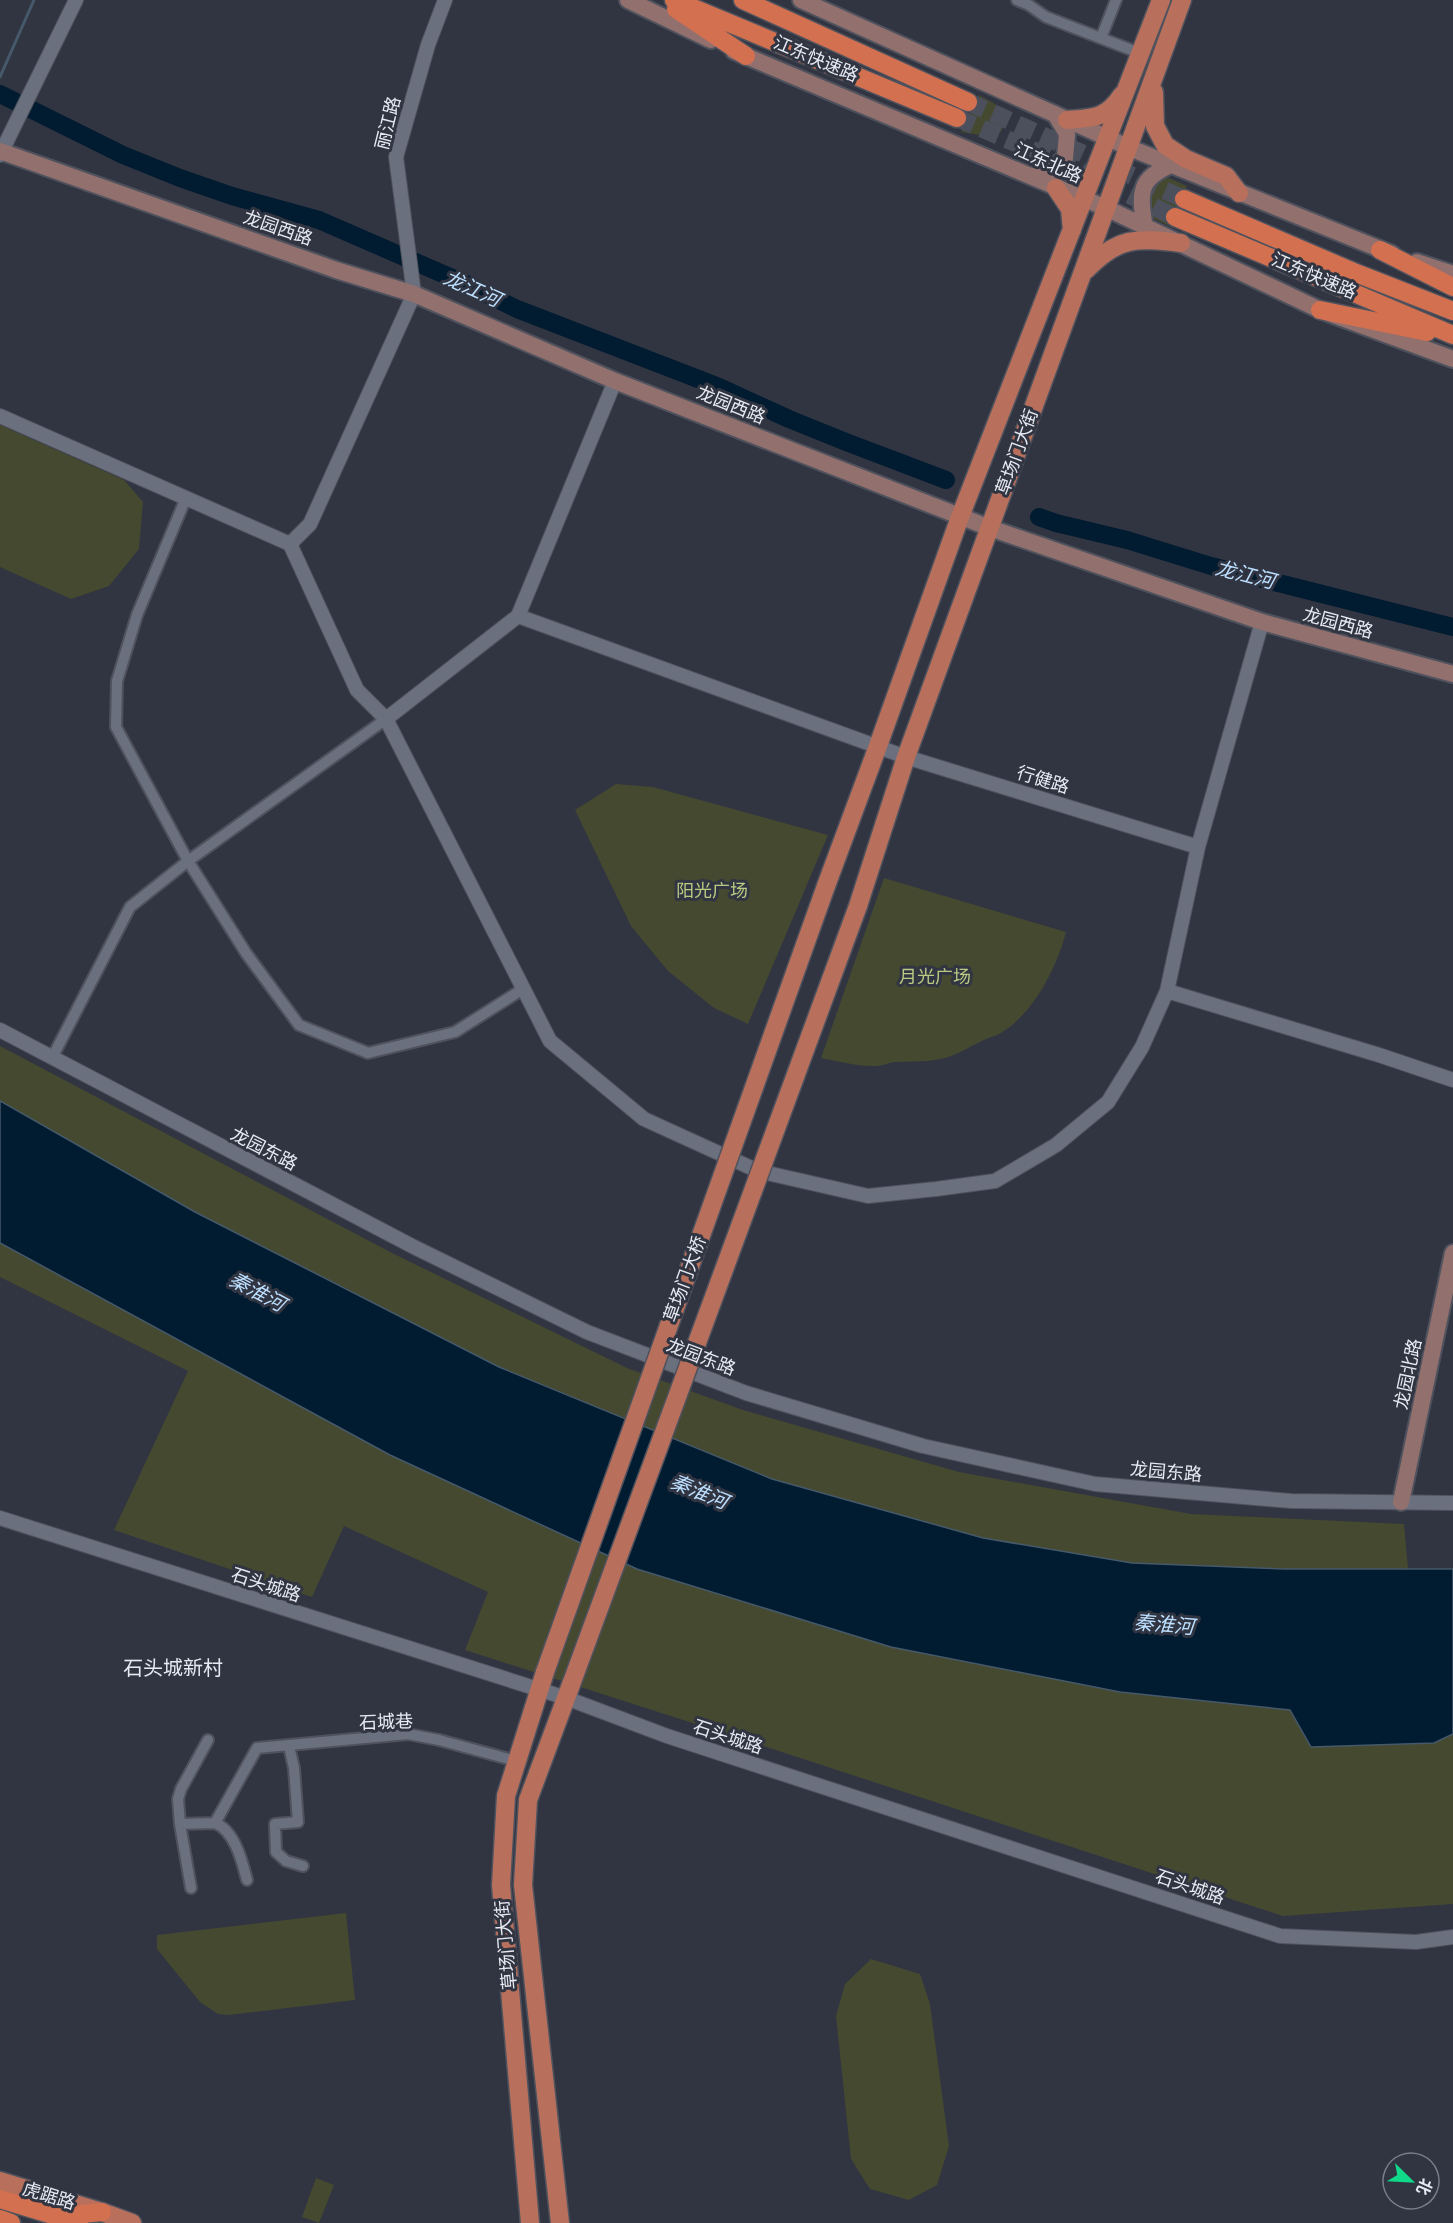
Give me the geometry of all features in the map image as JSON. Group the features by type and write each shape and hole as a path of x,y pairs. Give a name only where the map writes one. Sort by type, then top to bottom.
{"highway":[{"path":"662,0 746,57"},
{"name":"江东快速路","path":"674,0 957,118"},
{"name":"江东快速路","path":"743,0 968,102"},
{"name":"江东快速路","path":"1184,199 1356,273 1453,311"},
{"name":"江东快速路","path":"1175,217 1453,336"},
{"path":"1380,250 1453,288"},
{"path":"1356,273 1453,299"},
{"path":"1320,310 1453,336"},
{"path":"0,2199 70,2220 102,2212"},
{"path":"0,2219 11,2223"}],"main road":[{"name":"江东北路","path":"628,0 746,57 1106,208 1320,310 1453,359"},
{"path":"801,0 1108,138 1380,250 1453,274"},
{"name":"草场门大街","path":"826,886 960,517 1142,54 1161,0"},
{"name":"草场门大街","path":"858,906 906,756 1182,0"},
{"path":"1154,80 1155,126 1165,145 1186,159 1226,176 1239,193"},
{"path":"1061,117 1097,118 1117,103 1131,81"},
{"path":"1032,176 1049,171 1065,158 1067,134 1061,117"},
{"name":"龙园西路","path":"0,153 336,270 414,294 615,381 990,528 1262,622 1453,674"},
{"path":"1145,228 1141,206 1143,186 1155,172 1173,164"},
{"path":"1056,188 1070,210 1072,231"},
{"path":"1082,273 1098,257 1128,240 1149,239 1181,243"},
{"name":"草场门大桥","path":"545,1672 826,886"},
{"name":"草场门大桥","path":"569,1690 858,906"},
{"name":"龙园北路","path":"1401,1502 1453,1253"},
{"name":"草场门大街","path":"530,2223 501,1885 506,1796 545,1672"},
{"name":"草场门大街","path":"560,2223 523,1885 528,1800 569,1690"},
{"name":"虎踞路","path":"0,2181 132,2223"}],"street":[{"path":"0,153 76,0"},
{"name":"丽江路","path":"414,294 396,157 428,45 444,0"},
{"path":"1017,0 1046,17 1142,54"},
{"path":"1101,38 1116,0"},
{"path":"290,544 310,524 414,294"},
{"path":"52,1058 130,907 188,861 386,719 518,616 615,381"},
{"path":"0,416 290,544 357,690 386,719 550,1041 644,1119 758,1171 868,1196 995,1181 1056,1145 1108,1102 1142,1047 1167,991 1198,847 1262,622"},
{"path":"186,498 137,615 117,681 116,727 188,861 246,953 299,1025 368,1053 455,1032 524,989"},
{"name":"行健路","path":"518,616 906,756 1198,847"},
{"path":"1167,991 1379,1055 1453,1080"},
{"name":"龙园东路","path":"0,1030 414,1247 586,1332 746,1393 923,1446 1095,1484 1291,1502 1453,1503"},
{"name":"石头城路","path":"0,1518 538,1690 569,1690 667,1736 1280,1936 1416,1942 1453,1937"},
{"name":"石城巷","path":"215,1822 257,1748 408,1734 440,1740 516,1761"},
{"path":"191,1888 178,1799 181,1789 208,1740"},
{"path":"289,1746 294,1768 298,1822 274,1824 276,1852 286,1861 303,1866"},
{"path":"180,1824 215,1822 223,1826 230,1834 247,1880"}],"green space":[{"path":"979,95 996,105 1003,113 1005,118 1001,132 985,136 961,132"},
{"path":"1169,178 1187,186 1169,226 1152,218 1145,193 1155,182"},
{"path":"0,425 124,480 143,502 139,549 109,586 71,599 0,567"},
{"name":"阳光广场","path":"616,784 653,787 828,835 748,1024 714,1008 668,971 631,926 575,810"},
{"name":"月光广场","path":"884,878 1066,932 1050,975 1042,990 1022,1016 999,1034 946,1058 869,1066 821,1058"},
{"path":"0,1046 392,1253 627,1368 743,1410 959,1472 1191,1514 1404,1524 1408,1568 1291,1710 1434,1743 1453,1734 1453,1904 1283,1916 465,1650 488,1592 344,1526 312,1597 114,1530 188,1371 0,1277","holes":["914,1651 1273,1708 1120,1692"]},
{"path":"346,1913 355,2000 229,2015 218,2014 200,2002 157,1949 157,1935"},
{"path":"871,1959 920,1974 930,2004 949,2146 937,2185 909,2200 870,2189 851,2159 836,2016 845,1984"},
{"path":"316,2178 334,2185 319,2223 302,2217"}],"water":[{"name":"秦淮河","path":"0,1101 195,1212 499,1367 772,1479 983,1538 1132,1563 1284,1569 1453,1569 1453,1734 1434,1743 1311,1747 1290,1710 1120,1692 891,1647 637,1569 390,1455 0,1243"}],"waterway":[{"path":"0,77 34,0"},
{"name":"龙江河","path":"0,94 123,155 232,196 319,220 466,284 517,309 719,387 789,419 946,480"},
{"name":"龙江河","path":"1039,517 1127,540 1211,566 1453,627"}],"tunnel":[{"path":"968,102 1184,199"},
{"path":"957,118 1072,167 1175,217"}],"district":[{"name":"石头城新村","path":"173,1668"}]}
